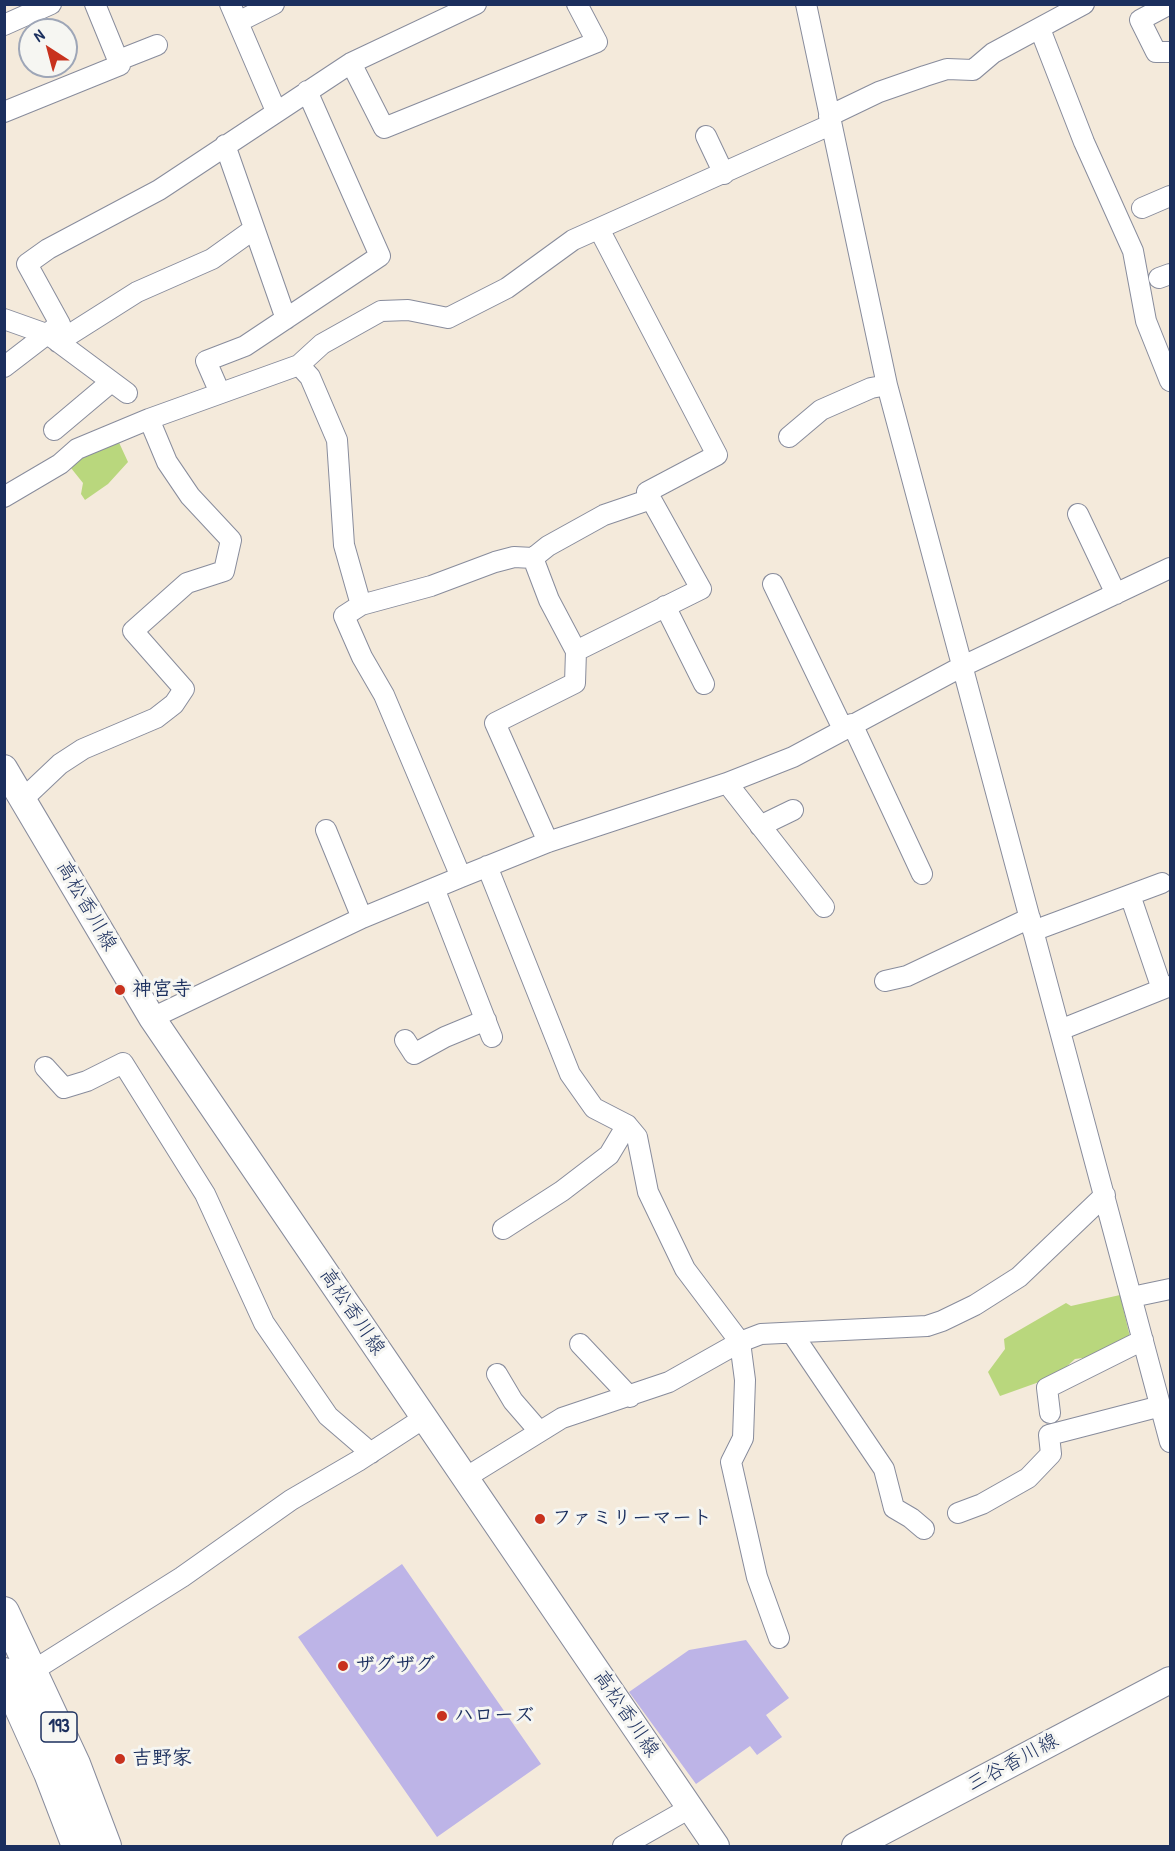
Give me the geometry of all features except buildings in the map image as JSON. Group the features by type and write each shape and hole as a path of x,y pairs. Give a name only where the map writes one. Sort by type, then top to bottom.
{"highway":[{"name":"193","path":"4,1612 13,1676 77,1846"},
{"name":"193","path":"13,1676 75,1764 106,1846"}],"main road":[{"name":"高松香川線","path":"4,768 152,1017 716,1846"},
{"name":"三谷香川線","path":"855,1846 1170,1680"}],"street":[{"path":"4,25 51,4"},
{"path":"4,112 120,65 95,4"},
{"path":"274,4 234,13 276,111"},
{"path":"54,339 60,324 27,264 48,249 159,190 351,63 476,4"},
{"path":"351,63 384,128 597,42 577,4"},
{"path":"806,4 887,385 1170,1442"},
{"path":"4,497 60,464 77,449 149,419 299,365 322,344 381,311 408,309 447,318 507,288 573,240 724,174 830,121 879,92 947,69 973,70 993,53 1084,4"},
{"path":"1170,4 1140,20 1156,52 1170,52"},
{"path":"1040,28 1084,142 1133,251 1146,321 1170,381"},
{"path":"119,60 156,45"},
{"path":"220,393 206,361 245,345 380,256 307,91"},
{"path":"706,136 724,174"},
{"path":"225,146 286,319"},
{"path":"1142,208 1170,196"},
{"path":"4,367 137,292 212,259 254,229"},
{"path":"576,651 701,589 647,492 717,455 599,229"},
{"path":"4,319 54,339 119,388 54,430"},
{"path":"299,365 310,377 337,440 344,545 361,604"},
{"path":"789,437 821,410 871,388 887,385"},
{"path":"23,799 60,764 83,749 156,718 174,704 184,689 133,631 187,583 224,571 231,540 190,496 168,462 149,419"},
{"path":"461,877 384,695 362,657 344,616 361,604 432,586 495,562 514,557 533,558 548,546 604,515 651,499"},
{"path":"1078,514 1116,594"},
{"path":"533,558 549,600 576,651 575,683 495,723 548,842"},
{"path":"152,1017 362,918 487,866 548,842 727,783 793,757 962,668 1170,568"},
{"path":"773,584 922,874"},
{"path":"666,606 704,684"},
{"path":"727,783 824,907"},
{"path":"760,826 793,810"},
{"path":"326,830 362,918"},
{"path":"487,866 570,1074 594,1108 627,1125 637,1137 648,1192 685,1269 740,1342 745,1380 743,1438 731,1462 757,1577 779,1638"},
{"path":"885,981 907,976 1031,925 1162,883"},
{"path":"405,1040 414,1054 445,1036 489,1028 434,888"},
{"path":"1060,1030 1166,987 1130,895"},
{"path":"45,1067 64,1088 87,1082 123,1063 206,1194 264,1323 328,1416 370,1454"},
{"path":"503,1229 562,1191 609,1155 627,1125"},
{"path":"465,1478 562,1418 669,1382 740,1342 761,1334 927,1326 942,1321 975,1305 1019,1276 1105,1196"},
{"path":"1132,1297 1170,1289"},
{"path":"792,1333 884,1469 894,1508 912,1518 924,1529"},
{"path":"1050,1413 1047,1388 1143,1340"},
{"path":"580,1344 630,1397"},
{"path":"497,1374 513,1401 539,1431"},
{"path":"958,1513 982,1504 1028,1478 1051,1454 1049,1435 1161,1406"},
{"path":"13,1676 182,1577 291,1500 370,1454 424,1418"},
{"path":"623,1846 690,1808"}],"green space":[{"path":"116,436 128,462 108,484 85,500 81,494 83,483 67,463"},
{"path":"1120,1295 1130,1337 1090,1357 1075,1359 1056,1376 1000,1396 988,1372 1005,1349 1004,1339 1066,1303 1071,1306"}],"place":[{"name":"神宮寺","path":"120,990"},
{"name":"ファミリーマート","path":"540,1519"},
{"name":"ザグザグ","path":"343,1666"},
{"name":"ハローズ","path":"442,1716"},
{"name":"吉野家","path":"120,1759"}]}
